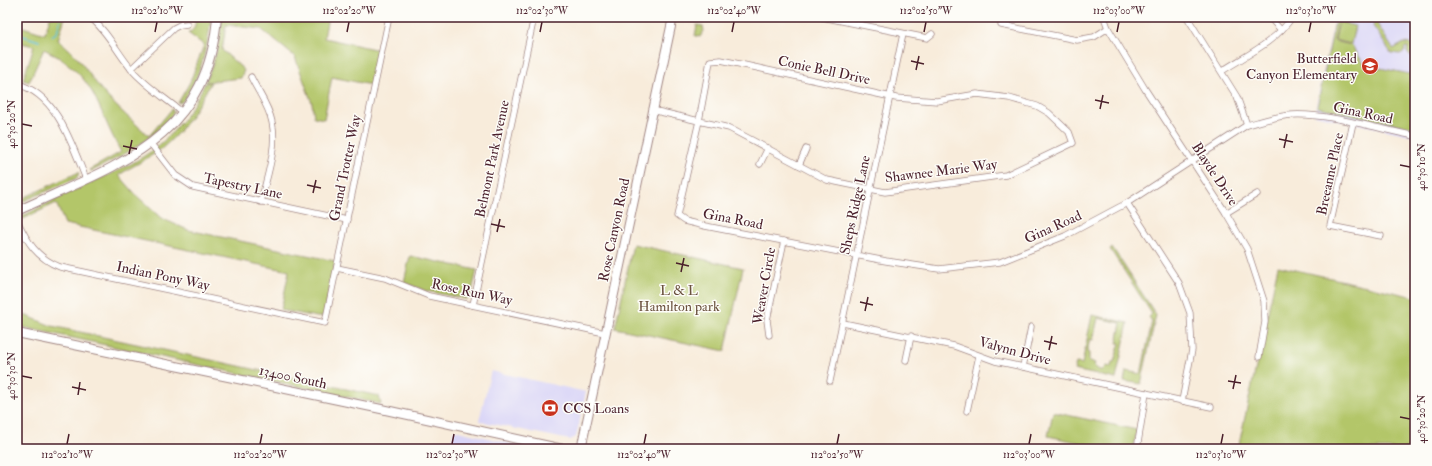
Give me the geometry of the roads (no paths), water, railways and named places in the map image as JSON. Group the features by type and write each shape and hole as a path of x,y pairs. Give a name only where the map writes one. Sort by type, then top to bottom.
{"street":[{"path":"90,17 108,36 132,69 148,86 182,112"},
{"path":"17,211 125,161 150,144 169,128 182,112 196,89 207,66 213,46 217,17"},
{"name":"Grand Trotter Way","path":"325,323 389,17"},
{"name":"Belmont Park Avenue","path":"473,305 534,17"},
{"name":"Rose Canyon Road","path":"581,449 673,17"},
{"path":"822,17 927,38 932,34"},
{"path":"1002,17 1000,25 1077,40 1094,37 1108,28"},
{"name":"Blayde Drive","path":"1104,17 1108,28 1226,213 1247,249 1264,301 1265,322 1259,357"},
{"path":"1187,17 1237,96 1247,125"},
{"path":"1269,17 1281,30"},
{"path":"1222,71 1264,44 1281,30 1292,17"},
{"path":"132,69 174,28 180,24 187,24"},
{"name":"Sheps Ridge Lane","path":"830,381 903,34"},
{"name":"Conie Bell Drive","path":"677,216 699,121 710,62 721,60 890,97 928,101 977,94 1009,98 1037,106 1049,113 1069,132 1073,143"},
{"path":"251,77 269,111 273,130 273,143 261,202"},
{"path":"17,84 37,92 52,106 86,179"},
{"name":"Shawnee Marie Way","path":"652,110 729,128 827,180 886,192 1006,175 1073,143"},
{"name":"Gina Road","path":"677,216 684,221 857,255 939,269 1000,262 1065,236 1127,203 1247,125 1291,115 1314,116 1415,136"},
{"name":"Breeanne Place","path":"1353,123 1330,226 1381,236"},
{"name":"Tapestry Lane","path":"150,144 171,170 186,184 199,189 347,220"},
{"path":"760,164 768,148"},
{"path":"799,164 806,149"},
{"path":"1226,213 1257,194"},
{"path":"1127,203 1179,283 1190,313 1192,350 1182,401"},
{"name":"Indian Pony Way","path":"17,220 24,236 35,251 44,259 60,267 325,323"},
{"name":"Weaver Circle","path":"769,335 767,320 784,241"},
{"name":"Rose Run Way","path":"337,268 385,278 425,295 605,333"},
{"name":"Valynn Drive","path":"843,323 954,346 979,356 1023,367 1211,407"},
{"path":"1023,367 1031,327"},
{"name":"13400 South","path":"17,333 381,409 563,449"},
{"path":"906,360 911,336"},
{"path":"967,410 979,356"},
{"path":"1137,449 1146,393"}],"waterway":[{"path":"52,36 57,32 61,17"},
{"path":"17,34 39,41"}],"place":[{"name":"Butterfield Canyon Elementary","path":"1370,66"},
{"name":"CCS Loans","path":"550,408"}],"park label":[{"name":"L & L Hamilton park","path":"679,298"}]}
